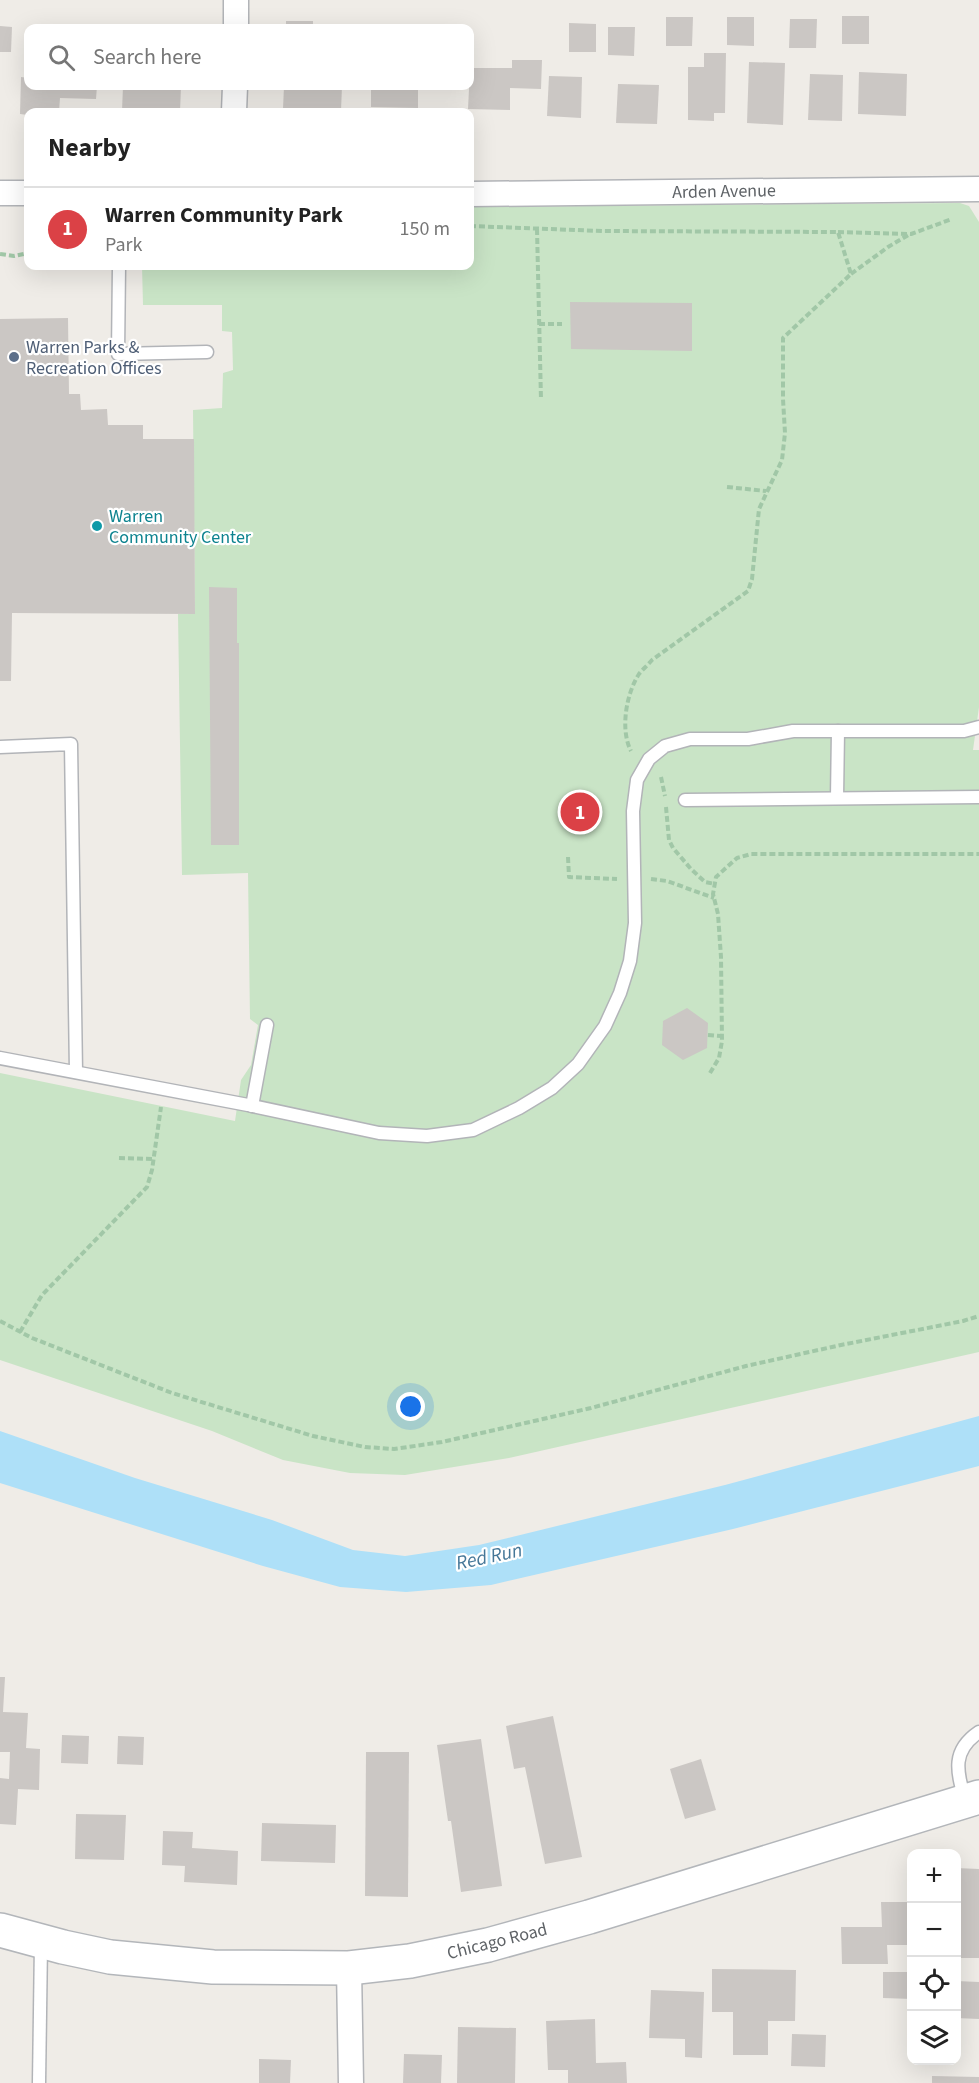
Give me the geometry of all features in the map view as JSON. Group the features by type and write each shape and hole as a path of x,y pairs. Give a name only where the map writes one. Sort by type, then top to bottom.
{"street":[{"path":"236,0 236,24"},
{"path":"234,108 235,90"},
{"name":"Arden Avenue","path":"474,194 979,189"},
{"path":"0,193 24,193"},
{"name":"Chicago Road","path":"0,1930 110,1957 213,1967 349,1968 410,1960 488,1945 612,1910 972,1799"},
{"path":"349,1968 351,2083"}],"lane":[{"path":"119,270 118,354 207,352"},
{"path":"0,1058 252,1106 379,1133 427,1136 473,1130 519,1108 552,1088 578,1064 605,1026 620,993 630,961 635,923 633,811 638,780 649,759 665,746 690,739 748,739 793,730 964,731 979,727"},
{"path":"837,798 838,731"},
{"path":"0,747 71,744 76,1072"},
{"path":"685,800 979,797"},
{"path":"252,1106 267,1025"},
{"path":"972,1799 957,1771 958,1757 970,1738 979,1732"},
{"path":"39,2083 41,1941"}],"path":[{"path":"715,884 705,882 673,848 669,840 663,782 659,773 632,753 626,737 627,709 633,686 640,673 652,660 748,591 752,579 759,509 782,460 785,433 783,338 851,274 888,247 911,234 952,219"},
{"path":"474,226 911,234"},
{"path":"537,229 541,400"},
{"path":"838,232 851,274"},
{"path":"0,254 14,256 24,254"},
{"path":"539,324 562,324"},
{"path":"727,487 766,491"},
{"path":"710,1073 719,1058 722,1036 721,957 718,914 713,894 716,877 723,869 737,858 751,854 979,854"},
{"path":"708,1035 722,1036"},
{"path":"20,1332 42,1295 147,1187 154,1159 164,1089"},
{"path":"119,1158 154,1159"},
{"path":"0,1321 20,1332 172,1394 312,1436 365,1448 394,1449 442,1442 580,1411 746,1366 979,1316"}],"green space":[{"path":"960,203 969,206 979,222 979,707 973,750 979,750 979,1352 509,1458 405,1475 350,1473 283,1460 212,1431 0,1360 0,1073 235,1121 241,1080 251,1065 258,1025 250,1019 248,873 182,875 178,614 195,614 193,410 222,408 223,373 233,370 232,332 222,331 222,305 143,305 142,270 474,270 474,207"}],"water":[{"name":"Red Run","path":"979,1416 979,1466 733,1529 491,1585 406,1592 340,1587 263,1566 0,1483 0,1431 135,1478 272,1520 353,1550 405,1556 479,1545 725,1485"}],"building":[{"path":"842,16 869,16 869,44 842,44"},
{"path":"666,17 693,17 692,46 666,46"},
{"path":"727,17 754,17 754,46 727,45"},
{"path":"790,19 817,19 816,48 789,48"},
{"path":"286,21 313,21 313,24 286,24"},
{"path":"569,23 596,24 596,52 569,52"},
{"path":"0,26 12,27 11,52 0,52"},
{"path":"608,27 635,27 634,56 608,55"},
{"path":"704,53 726,53 725,113 714,113 714,121 688,120 688,67 704,67"},
{"path":"512,60 542,60 541,89 510,88 510,110 468,108 469,90 474,90 474,68 512,68"},
{"path":"749,62 785,63 783,125 747,123"},
{"path":"859,72 907,74 906,116 858,114"},
{"path":"810,74 843,75 842,121 808,120"},
{"path":"549,76 582,77 581,118 547,116"},
{"path":"21,77 24,77 24,90 97,90 96,99 60,98 59,108 24,108 24,114 20,114"},
{"path":"618,84 659,85 657,124 616,123"},
{"path":"123,90 181,90 180,108 122,108"},
{"path":"284,90 342,90 341,108 283,108"},
{"path":"371,90 418,90 418,108 371,107"},
{"path":"570,302 692,303 692,351 571,349"},
{"name":"Warren Community Center","path":"68,318 69,394 80,394 81,410 107,409 108,425 143,425 143,439 194,439 195,614 12,613 11,681 0,681 0,319"},
{"path":"209,587 237,588 239,845 211,845"},
{"path":"687,1008 708,1023 707,1048 683,1060 662,1045 663,1021"},
{"path":"0,1677 5,1677 3,1712 28,1713 26,1748 40,1749 39,1790 18,1789 16,1825 0,1824 0,1778 9,1779 10,1752 0,1752"},
{"path":"553,1716 582,1857 545,1864 525,1767 514,1769 506,1726"},
{"path":"62,1735 89,1736 88,1764 61,1763"},
{"path":"118,1736 144,1737 143,1765 117,1764"},
{"path":"481,1739 502,1886 461,1892 437,1745"},
{"path":"366,1752 409,1752 408,1897 365,1896"},
{"path":"701,1759 716,1810 685,1819 670,1769"},
{"path":"76,1814 126,1815 124,1860 75,1859"},
{"path":"262,1823 336,1825 335,1863 261,1861"},
{"path":"163,1831 193,1832 192,1848 238,1851 237,1885 184,1882 185,1866 162,1865"},
{"path":"961,1868 979,1869 979,1958 961,1958"},
{"path":"881,1902 907,1902 907,1945 887,1945 888,1964 842,1964 841,1927 882,1927"},
{"path":"712,1969 796,1970 795,2021 768,2021 768,2055 733,2055 733,2012 712,2012"},
{"path":"883,1972 907,1972 907,1999 883,1998"},
{"path":"961,1981 979,1982 979,2019 961,2018"},
{"path":"651,1990 704,1992 702,2058 685,2057 685,2039 649,2038"},
{"path":"595,2019 596,2063 626,2062 627,2083 568,2083 568,2070 548,2070 546,2021"},
{"path":"458,2027 516,2028 515,2083 457,2083"},
{"path":"792,2034 826,2035 825,2067 791,2066"},
{"path":"404,2054 442,2055 441,2083 403,2083"},
{"path":"259,2059 291,2060 290,2083 259,2083"},
{"path":"932,2076 979,2077 979,2083 932,2083"}],"place":[{"name":"Warren Parks & Recreation Offices","path":"14,357"},
{"name":"Warren Community Center","path":"97,526"},
{"name":"Warren Community Park","path":"580,812"}]}
